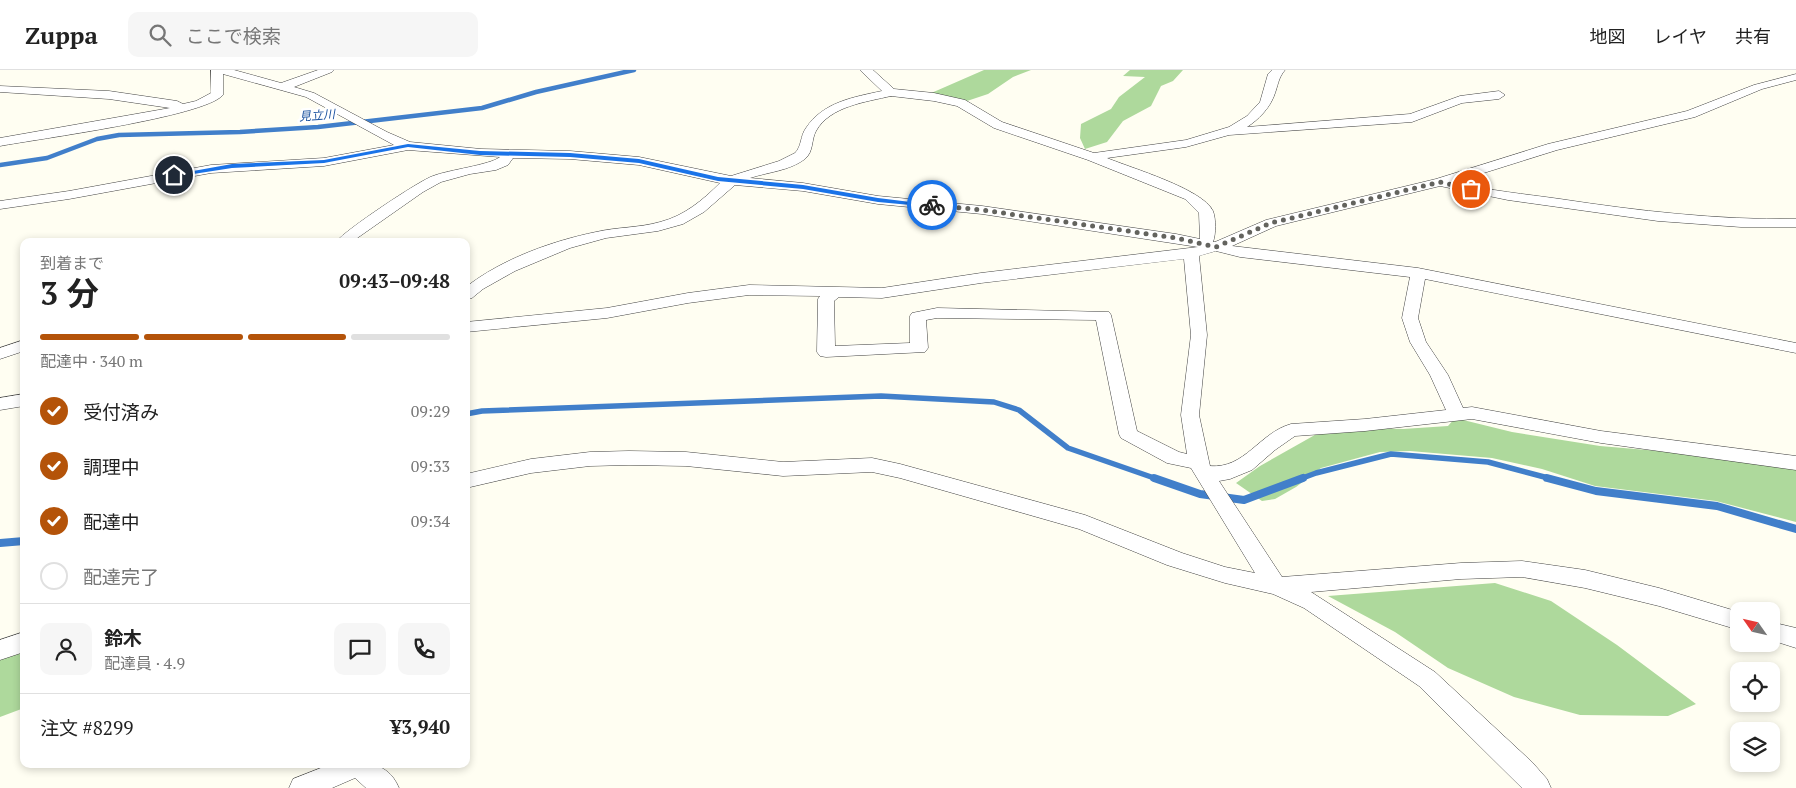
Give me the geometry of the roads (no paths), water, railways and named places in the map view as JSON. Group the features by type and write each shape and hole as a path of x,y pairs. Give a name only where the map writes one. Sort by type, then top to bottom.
{"street":[{"path":"0,142 145,117 200,104 217,95 217,70"},
{"path":"222,70 310,95 383,136 408,146"},
{"path":"282,87 328,70"},
{"path":"866,70 891,92"},
{"path":"1093,157 1127,150 1190,143 1226,132 1256,115 1266,102 1274,74 1279,70"},
{"path":"1768,70 1793,78"},
{"path":"470,327 607,313 688,298 749,290 882,293 1204,248 1271,223 1440,182 1553,147 1691,114 1758,87 1793,78"},
{"path":"0,89 109,96 188,107"},
{"path":"470,292 489,278 578,241 596,236 661,227 678,222 698,210 732,181 779,166 801,155 807,144 809,132 826,112 839,106 891,92 934,97 962,103 998,125 1093,157 1182,192 1196,201 1206,212 1208,236 1204,248 1199,335 1190,415 1201,467 1259,561 1277,586"},
{"path":"1226,132 1393,121 1428,113 1460,100 1499,95"},
{"path":"0,205 69,195 211,169 324,162 408,146 509,154 570,155 639,161 732,181 803,187 878,200 982,210 1176,238 1204,248 1418,273 1796,348"},
{"path":"348,238 418,189 436,179 461,172 491,167 503,162 509,154"},
{"path":"1440,182 1519,198 1667,218 1752,225 1796,224"},
{"path":"1418,273 1410,318 1418,342 1439,375 1457,414"},
{"path":"835,292 826,299 826,352 919,348 918,316 937,313 1103,315 1128,434 1174,458 1223,474 1245,465 1268,445 1292,430 1365,425 1472,413 1601,437 1796,463"},
{"path":"0,354 20,346"},
{"path":"0,404 20,401"},
{"path":"470,481 531,466 590,460 686,460 782,469 872,465 1085,522 1175,559 1217,572 1277,586 1312,602 1427,679 1523,770 1538,788"},
{"path":"1277,586 1461,571 1522,569 1585,579 1659,597 1730,618"},
{"path":"1780,634 1796,638"},
{"path":"0,650 20,643"},
{"path":"302,788 349,768"},
{"path":"363,768 386,788"}],"waterway":[{"name":"見立川","path":"0,165 47,158 97,139 119,135 240,132 318,127 482,108 536,92 634,70"},
{"path":"470,413 482,411 881,396 994,402 1019,410 1068,448 1157,479"},
{"path":"1300,479 1316,473 1391,454 1488,462 1552,479"},
{"path":"1154,478 1200,494 1244,500 1303,478"},
{"path":"1547,478 1596,491 1717,506 1796,529"},
{"path":"0,543 20,541"}]}
